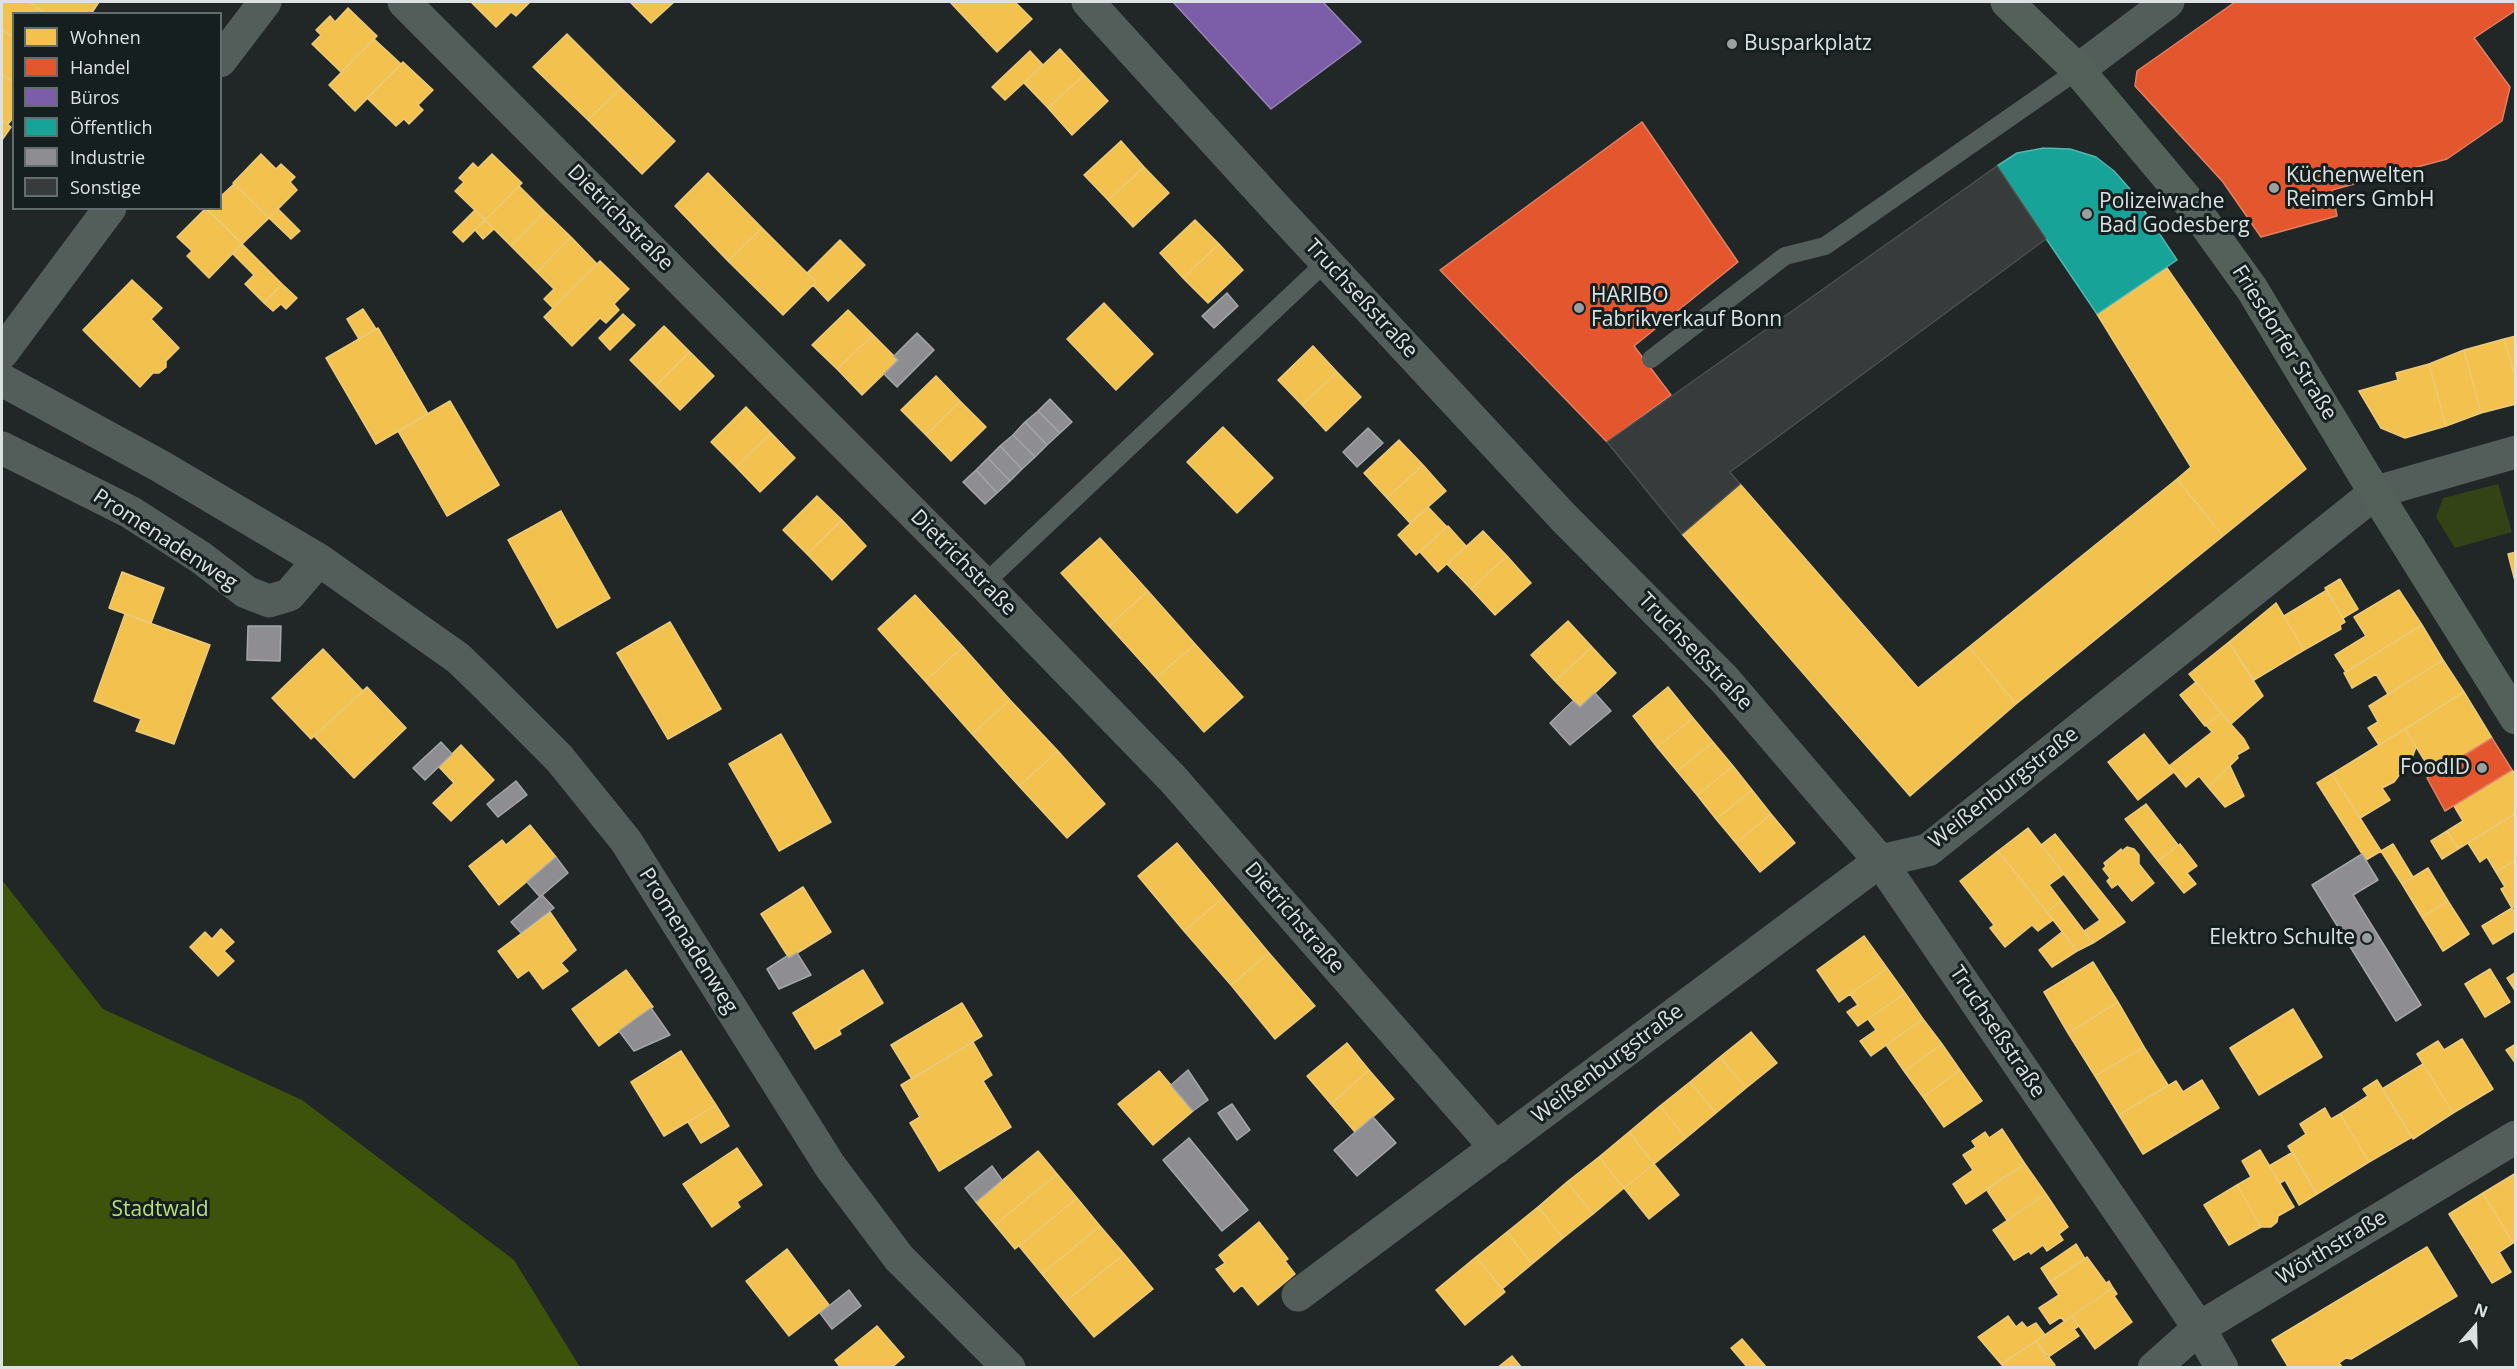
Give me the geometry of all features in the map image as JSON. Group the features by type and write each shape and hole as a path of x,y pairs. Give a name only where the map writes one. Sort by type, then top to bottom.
{"street":[{"path":"222,58 265,2"},
{"name":"Dietrichstraße","path":"404,2 984,584 1172,778 1496,1148"},
{"name":"Truchseßstraße","path":"1088,2 1564,518 1725,680 1880,861 2199,1328 2222,1368"},
{"name":"Friesdorfer Straße","path":"2007,2 2078,70 2193,207 2252,289 2516,718"},
{"path":"2078,70 2168,2"},
{"path":"2,353 109,210"},
{"name":"Promenadenweg","path":"2,380 160,466 319,560 458,658 559,758 626,841 830,1166 898,1258 1009,1368"},
{"name":"Promenadenweg","path":"2,448 130,512 200,557 246,592 269,601 289,595 319,560"},
{"name":"Weißenburgstraße","path":"1298,1295 1880,861 1928,850 2376,492 2516,452"},
{"name":"Wörthstraße","path":"2154,1368 2199,1328 2516,1137"}],"lane":[{"path":"1651,359 1785,256 1825,246 2078,70"},
{"path":"984,584 1326,262"}],"green space":[{"path":"2498,484 2512,532 2455,548 2436,517 2443,498"},
{"name":"Stadtwald","path":"2,880 103,1009 302,1100 514,1260 580,1367 2,1367"}],"building: Wohnen":[{"path":"29,2 43,12 12,12 12,36 2,29 2,3"},
{"path":"29,2 99,2 92,12 43,12"},
{"path":"471,2 530,2 516,16 511,12 496,27"},
{"path":"630,2 674,2 651,23"},
{"path":"950,2 1015,2 1032,19 997,52"},
{"path":"348,8 377,36 341,72 312,44 321,35 316,30 330,16 335,22"},
{"path":"2,29 12,36 12,82 2,74"},
{"path":"567,34 621,88 588,120 533,67"},
{"path":"374,39 401,64 355,111 329,85"},
{"path":"1060,49 1084,75 1048,108 1024,83"},
{"path":"1030,51 1043,65 1005,100 992,87"},
{"path":"403,62 433,90 418,105 423,110 409,124 404,119 396,126 367,98"},
{"path":"2,74 12,82 12,119 8,124 2,120"},
{"path":"1084,75 1108,101 1072,135 1048,108"},
{"path":"621,88 675,141 642,174 588,120"},
{"path":"2,120 11,127 2,140"},
{"path":"1121,141 1144,167 1108,200 1084,175"},
{"path":"261,154 276,169 281,164 295,177 290,182 297,190 269,218 233,183"},
{"path":"492,154 522,183 485,220 455,191 464,182 459,178 473,163 478,168"},
{"path":"1144,167 1169,193 1133,227 1108,200"},
{"path":"708,173 762,228 728,261 675,206"},
{"path":"234,184 269,218 242,244 207,210 222,210 222,195"},
{"path":"519,186 545,212 511,246 485,220"},
{"path":"278,209 300,231 291,239 269,218"},
{"path":"204,210 208,210 242,244 209,278 187,256 192,251 177,237"},
{"path":"475,210 485,220 463,242 453,232"},
{"path":"545,212 571,237 537,272 511,246"},
{"path":"485,220 494,229 483,239 475,230"},
{"path":"1195,220 1219,244 1183,278 1160,253"},
{"path":"762,228 816,282 783,315 728,261"},
{"path":"571,237 597,264 553,308 544,299 554,289 537,272"},
{"path":"840,240 865,265 828,301 813,285 816,282 807,273"},
{"path":"242,244 282,284 264,303 245,284 254,275 233,254"},
{"path":"1219,244 1243,270 1208,303 1183,278"},
{"path":"600,261 629,289 614,304 619,310 606,323 600,318 572,346 544,317"},
{"path":"2167,268 2306,469 2223,536 2177,479 2191,467 2097,314"},
{"path":"132,280 162,308 151,319 179,348 166,361 166,367 159,373 153,373 140,387 83,330"},
{"path":"282,284 297,298 286,309 281,304 273,311 264,303"},
{"path":"1104,303 1153,354 1116,390 1067,339"},
{"path":"363,309 376,329 359,339 347,319"},
{"path":"848,310 873,335 837,369 812,345"},
{"path":"623,314 635,325 610,350 599,338"},
{"path":"664,326 690,352 656,386 630,360"},
{"path":"378,328 428,414 376,444 326,358"},
{"path":"873,335 898,360 862,395 837,369"},
{"path":"2516,336 2516,380 2504,339"},
{"path":"2504,339 2516,380 2516,404 2481,413 2464,350"},
{"path":"1313,346 1337,372 1302,405 1278,380"},
{"path":"2464,350 2481,413 2446,426 2429,364"},
{"path":"690,352 714,376 680,410 656,386"},
{"path":"2429,364 2446,426 2405,438 2381,428 2359,391 2398,380 2396,373"},
{"path":"1337,372 1361,397 1326,431 1302,405"},
{"path":"936,376 960,401 926,435 901,410"},
{"path":"450,401 499,485 447,516 398,431"},
{"path":"960,401 986,427 951,461 926,435"},
{"path":"746,407 771,433 736,467 711,442"},
{"path":"1223,427 1273,478 1237,513 1187,462"},
{"path":"771,433 795,458 760,492 736,467"},
{"path":"1399,440 1423,465 1387,498 1364,473"},
{"path":"1423,465 1446,491 1410,523 1387,498"},
{"path":"2177,479 2223,536 2016,704 1969,647"},
{"path":"1740,484 1918,688 1969,647 2016,704 1910,796 1682,534"},
{"path":"817,496 842,520 807,554 783,530"},
{"path":"1428,507 1447,527 1416,555 1398,535"},
{"path":"561,511 610,598 557,628 508,540"},
{"path":"842,520 866,546 832,580 807,554"},
{"path":"1448,526 1466,546 1438,572 1420,552"},
{"path":"1483,531 1507,556 1471,589 1447,564"},
{"path":"1100,538 1148,591 1109,626 1061,573"},
{"path":"2516,552 2516,585 2508,554"},
{"path":"1507,556 1531,583 1495,615 1471,589"},
{"path":"122,572 164,588 151,623 109,608"},
{"path":"2340,579 2358,609 2343,618 2325,588"},
{"path":"2327,590 2345,622 2340,625 2341,629 2304,650 2284,616"},
{"path":"2399,590 2422,625 2346,672 2335,655 2366,636 2354,617"},
{"path":"1148,591 1195,644 1156,678 1109,626"},
{"path":"915,595 963,647 925,681 878,629"},
{"path":"2276,603 2304,650 2254,680 2229,642"},
{"path":"125,614 210,645 174,744 136,731 141,719 94,701"},
{"path":"1568,621 1592,647 1555,681 1531,655"},
{"path":"670,622 721,709 668,739 617,653"},
{"path":"2422,625 2443,660 2388,694 2376,674 2352,688 2344,673"},
{"path":"2229,642 2263,696 2231,724 2189,674"},
{"path":"1195,644 1243,697 1204,732 1156,678"},
{"path":"963,647 1010,700 972,734 925,681"},
{"path":"1592,647 1616,673 1580,707 1555,681"},
{"path":"323,649 363,691 311,739 272,698"},
{"path":"2443,660 2464,692 2379,745 2368,728 2378,722 2369,706"},
{"path":"2196,682 2221,713 2205,726 2180,695"},
{"path":"367,687 406,728 354,778 314,736"},
{"path":"1668,687 1693,718 1657,747 1633,716"},
{"path":"2464,692 2492,738 2433,774 2405,729"},
{"path":"1010,700 1058,751 1019,786 972,734"},
{"path":"2221,713 2249,748 2237,755 2238,758 2208,787 2199,776 2186,787 2169,766 2212,732 2206,725"},
{"path":"1693,718 1713,742 1677,771 1657,747"},
{"path":"2405,729 2416,747 2412,758 2394,782 2382,788 2390,800 2360,818 2332,774"},
{"path":"781,734 831,822 779,851 729,764"},
{"path":"2144,734 2174,772 2138,800 2108,762"},
{"path":"1713,742 1733,766 1697,795 1677,771"},
{"path":"461,745 494,780 451,821 433,803 454,783 439,767"},
{"path":"1058,751 1105,804 1067,838 1019,786"},
{"path":"1733,766 1752,790 1716,819 1697,795"},
{"path":"2230,766 2244,796 2225,807 2208,787"},
{"path":"2512,770 2516,775 2516,813 2458,849 2447,831 2463,821 2454,806"},
{"path":"2332,774 2381,851 2366,860 2317,783"},
{"path":"1752,790 1771,814 1736,843 1716,819"},
{"path":"2146,804 2178,845 2158,861 2125,819"},
{"path":"2516,813 2516,860 2496,872 2487,857 2480,862 2468,843"},
{"path":"1771,814 1795,843 1760,872 1736,843"},
{"path":"530,825 556,857 499,905 469,866 502,840 506,845"},
{"path":"2028,828 2064,874 2049,885 2061,901 2047,912 1998,851"},
{"path":"2447,831 2458,849 2442,859 2431,841"},
{"path":"2055,834 2125,922 2093,943 2084,931 2100,920 2041,845"},
{"path":"1177,843 1223,898 1184,931 1138,876"},
{"path":"2180,844 2197,866 2187,873 2196,884 2184,893 2158,861"},
{"path":"2393,844 2413,877 2402,884 2381,851"},
{"path":"2127,847 2134,849 2139,855 2139,864 2154,883 2132,901 2118,884 2112,888 2107,881 2110,878 2103,869 2106,866 2104,863"},
{"path":"1998,851 2053,920 2038,931 2032,925 2005,947 1990,928 1994,925 1960,881"},
{"path":"2516,860 2516,906 2512,908 2501,889 2505,887 2496,872"},
{"path":"2428,868 2448,901 2422,917 2402,884"},
{"path":"803,887 831,932 789,958 761,914"},
{"path":"1223,898 1269,953 1231,985 1184,931"},
{"path":"2061,901 2093,943 2077,951 2047,912"},
{"path":"2448,901 2469,934 2443,951 2422,917"},
{"path":"2512,908 2516,913 2516,930 2493,944 2482,926"},
{"path":"550,912 576,950 561,963 568,971 543,989 529,970 518,978 498,951"},
{"path":"221,929 234,942 224,951 234,961 218,976 190,947 205,932 212,939"},
{"path":"2062,932 2077,951 2052,967 2039,950"},
{"path":"1864,936 1887,968 1839,1002 1817,970"},
{"path":"1269,953 1315,1006 1275,1039 1231,985"},
{"path":"2093,962 2118,1002 2068,1033 2044,992"},
{"path":"1887,968 1905,993 1858,1026 1847,1012 1858,1005 1850,994"},
{"path":"2490,969 2510,1002 2485,1017 2465,984"},
{"path":"626,970 653,1007 599,1046 572,1009"},
{"path":"863,970 883,1003 839,1030 841,1034 815,1049 793,1013"},
{"path":"2516,972 2516,992 2507,978"},
{"path":"1905,993 1923,1019 1871,1056 1860,1041 1876,1030 1868,1019"},
{"path":"2118,1002 2144,1047 2095,1076 2068,1033"},
{"path":"962,1003 982,1036 912,1079 891,1045"},
{"path":"2293,1009 2322,1057 2259,1095 2230,1048"},
{"path":"1923,1019 1942,1044 1904,1071 1886,1045"},
{"path":"1751,1032 1777,1063 1746,1088 1720,1057"},
{"path":"2462,1039 2493,1089 2453,1113 2417,1054 2438,1041 2444,1050"},
{"path":"973,1042 992,1075 983,1081 1011,1127 939,1171 910,1123 920,1117 901,1085"},
{"path":"1347,1043 1369,1070 1331,1104 1307,1076"},
{"path":"1942,1044 1960,1070 1923,1097 1904,1071"},
{"path":"2516,1044 2516,1064 2506,1050"},
{"path":"2144,1047 2168,1085 2119,1115 2095,1076"},
{"path":"681,1051 716,1105 664,1136 631,1082"},
{"path":"1720,1057 1746,1088 1716,1113 1690,1082"},
{"path":"2423,1064 2453,1113 2413,1139 2382,1089"},
{"path":"1369,1070 1394,1099 1355,1132 1331,1104"},
{"path":"1960,1070 1982,1101 1944,1127 1923,1097"},
{"path":"1159,1071 1193,1111 1153,1145 1118,1104"},
{"path":"2202,1080 2219,1108 2143,1154 2119,1115 2176,1081 2183,1092"},
{"path":"2377,1080 2412,1137 2369,1162 2340,1114 2368,1096 2363,1089"},
{"path":"1690,1082 1716,1113 1686,1138 1660,1106"},
{"path":"716,1105 729,1126 701,1143 688,1122"},
{"path":"1660,1106 1686,1138 1654,1164 1629,1132"},
{"path":"2325,1108 2331,1119 2340,1114 2369,1162 2317,1194 2288,1146 2306,1134 2300,1124"},
{"path":"2002,1129 2025,1164 1966,1204 1953,1184 1973,1170 1963,1155 1976,1147 1972,1141 1985,1132 1989,1138"},
{"path":"1629,1132 1654,1164 1624,1188 1599,1157"},
{"path":"737,1148 762,1185 737,1202 740,1207 712,1227 683,1184"},
{"path":"2260,1150 2294,1207 2278,1216 2277,1222 2271,1227 2261,1227 2237,1185 2251,1177 2242,1161"},
{"path":"1038,1151 1057,1174 995,1225 976,1202"},
{"path":"2293,1152 2317,1194 2299,1205 2285,1180 2280,1183 2269,1166"},
{"path":"1599,1157 1624,1188 1593,1214 1567,1182"},
{"path":"1654,1164 1679,1195 1649,1219 1624,1188"},
{"path":"2025,1164 2046,1194 2007,1220 1986,1189"},
{"path":"2516,1173 2516,1242 2513,1243 2483,1193"},
{"path":"1057,1174 1077,1198 1015,1249 995,1225"},
{"path":"1567,1182 1593,1214 1563,1238 1538,1207"},
{"path":"2237,1185 2261,1227 2229,1245 2204,1205"},
{"path":"2483,1193 2513,1243 2499,1252 2511,1272 2492,1283 2449,1214"},
{"path":"2046,1194 2068,1227 2059,1234 2063,1240 2047,1251 2043,1245 2031,1254 2029,1251 2014,1260 1993,1230"},
{"path":"1077,1198 1100,1226 1042,1274 1019,1246"},
{"path":"1538,1207 1563,1238 1532,1264 1507,1232"},
{"path":"1259,1222 1288,1259 1285,1261 1295,1274 1258,1305 1242,1285 1234,1292 1216,1269 1225,1263 1219,1255"},
{"path":"1100,1226 1124,1254 1065,1302 1042,1274"},
{"path":"1507,1232 1532,1264 1502,1289 1476,1257"},
{"path":"2076,1244 2085,1259 2050,1282 2041,1268"},
{"path":"2427,1247 2457,1296 2351,1359 2346,1358 2339,1363 2343,1368 2289,1368 2272,1340"},
{"path":"787,1249 829,1305 789,1336 746,1281"},
{"path":"1124,1254 1153,1289 1094,1337 1065,1302"},
{"path":"1476,1257 1505,1292 1465,1325 1436,1290"},
{"path":"2087,1257 2106,1283 2109,1281 2113,1288 2064,1321 2061,1317 2050,1324 2039,1308 2059,1295 2050,1282"},
{"path":"2113,1288 2117,1294 2114,1296 2132,1322 2095,1349 2072,1316"},
{"path":"2008,1316 2016,1327 2022,1322 2027,1328 2036,1323 2045,1335 2001,1364 1978,1337"},
{"path":"2072,1316 2079,1326 2074,1329 2079,1336 2047,1358 2036,1341"},
{"path":"877,1326 904,1357 891,1368 841,1368 835,1360"},
{"path":"1742,1339 1767,1368 1748,1368 1731,1348"},
{"path":"2036,1341 2055,1365 2052,1368 2005,1368 2001,1364"},
{"path":"1512,1356 1522,1368 1497,1368"}],"building: Handel":[{"path":"2235,2 2516,2 2516,10 2474,38 2510,87 2502,121 2447,159 2332,190 2337,216 2261,237 2223,182 2135,86 2137,71"},
{"name":"HARIBO Fabrikverkauf Bonn","path":"1642,122 1738,262 1634,346 1671,395 1607,442 1440,270"},
{"path":"2492,738 2512,770 2445,811 2427,778"}],"building: Büros":[{"path":"1173,2 1323,2 1361,42 1271,109"}],"building: Öffentlich":[{"name":"Polizeiwache Bad Godesberg","path":"2044,148 2070,149 2096,157 2114,171 2129,188 2177,260 2097,314 1997,166 2017,153"}],"building: Industrie":[{"path":"1227,293 1238,306 1214,328 1202,316"},
{"path":"917,333 934,350 897,387 884,374 898,360 894,356"},
{"path":"1050,399 1072,422 1060,433 1038,411"},
{"path":"1038,411 1060,433 1047,445 1025,422"},
{"path":"1025,422 1047,445 1035,457 1013,435"},
{"path":"1368,428 1383,443 1357,467 1343,452"},
{"path":"1013,435 1035,457 1022,469 1000,446"},
{"path":"1000,446 1022,469 1010,481 988,458"},
{"path":"988,458 1010,481 997,493 976,470"},
{"path":"976,470 997,493 985,504 963,482"},
{"path":"248,626 281,626 280,661 247,660"},
{"path":"1595,693 1611,711 1570,745 1550,723 1573,701 1580,707"},
{"path":"441,742 452,754 425,780 413,768"},
{"path":"516,781 527,795 498,817 487,804"},
{"path":"2362,854 2378,880 2353,895 2421,1005 2396,1021 2312,885"},
{"path":"556,857 568,873 540,897 527,882"},
{"path":"542,895 554,908 521,933 511,922"},
{"path":"797,953 811,975 779,989 767,969 787,956 789,958"},
{"path":"651,1008 670,1035 634,1051 619,1031"},
{"path":"1188,1070 1208,1100 1193,1111 1171,1085"},
{"path":"1232,1104 1250,1130 1237,1140 1218,1113"},
{"path":"1373,1117 1396,1143 1357,1176 1334,1150"},
{"path":"1189,1138 1248,1210 1222,1231 1163,1160"},
{"path":"992,1166 1002,1180 976,1202 965,1188"},
{"path":"849,1290 861,1306 832,1329 820,1313"}],"building: Sonstige":[{"path":"1997,166 2046,239 1730,472 1740,484 1682,534 1607,442"}],"place":[{"name":"Busparkplatz","path":"1732,44"},
{"name":"Küchenwelten Reimers GmbH","path":"2274,188"},
{"name":"Polizeiwache Bad Godesberg","path":"2087,214"},
{"name":"HARIBO Fabrikverkauf Bonn","path":"1579,308"},
{"name":"FoodID","path":"2482,768"},
{"name":"Elektro Schulte","path":"2367,938"}]}
